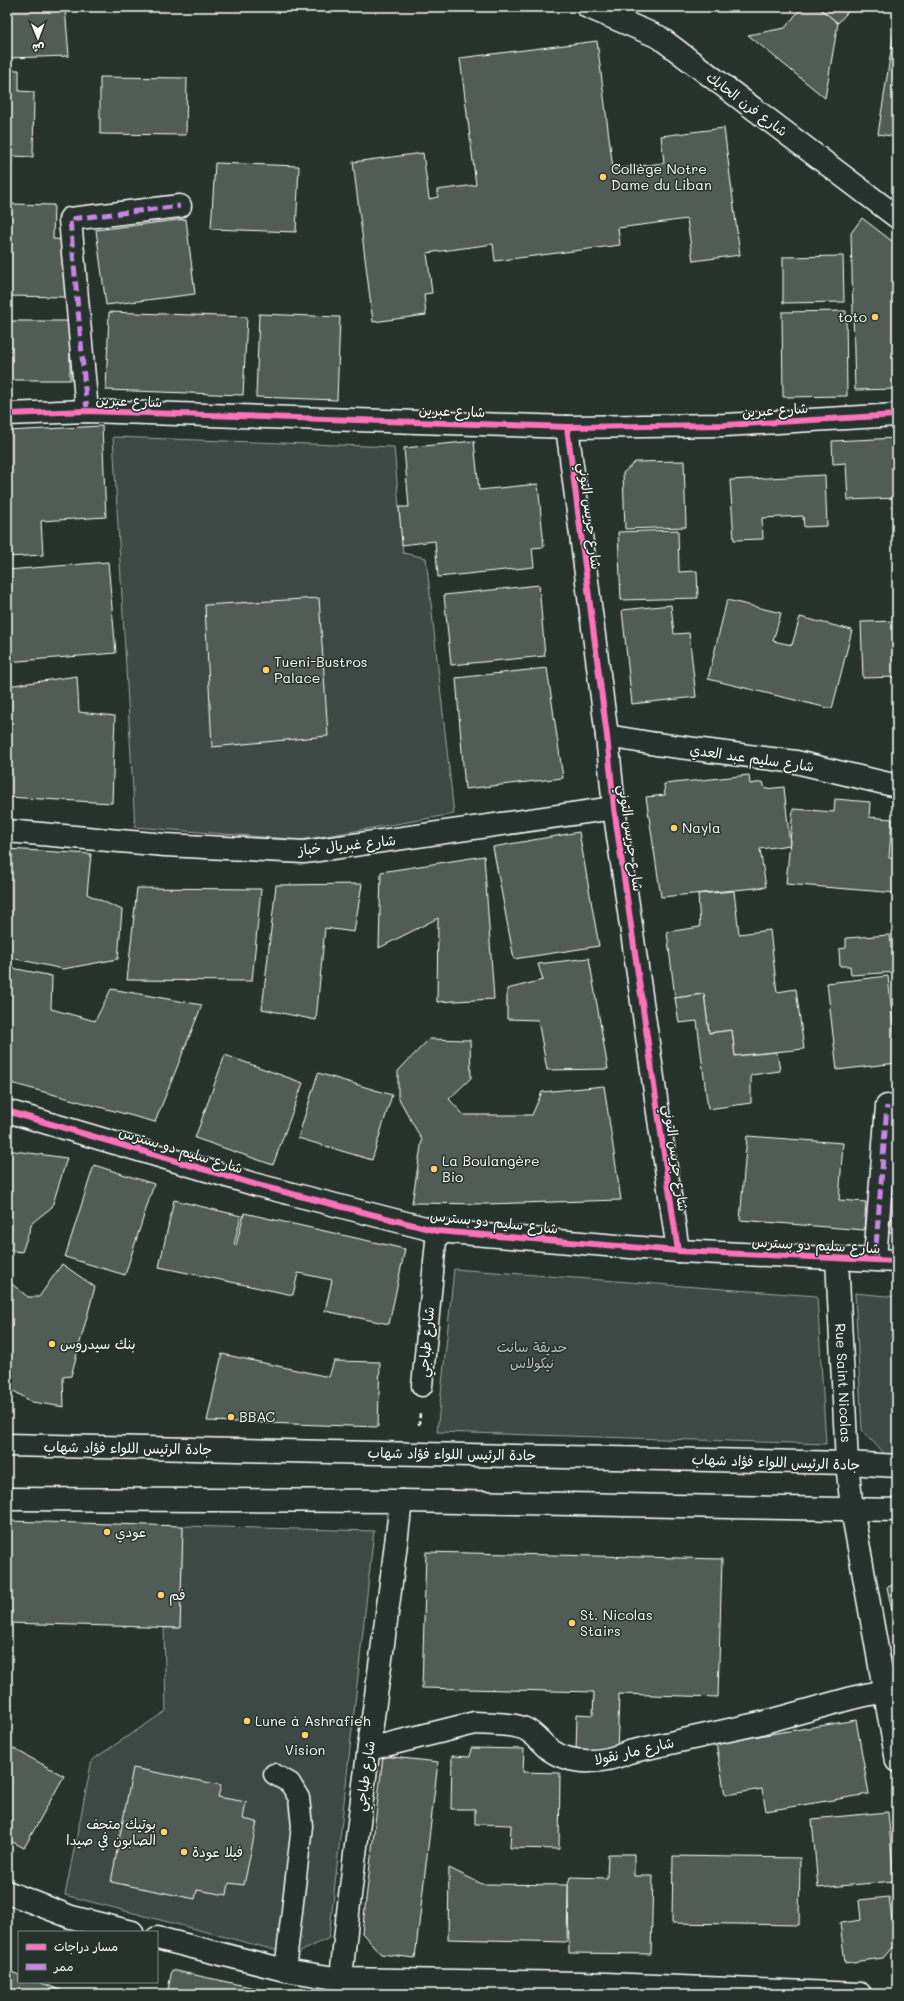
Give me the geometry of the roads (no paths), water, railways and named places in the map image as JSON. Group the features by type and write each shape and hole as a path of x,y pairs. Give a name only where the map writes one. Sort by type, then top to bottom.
{"main road":[{"name":"شارع فرن الحايك","path":"588,7 659,38 897,217"},
{"path":"87,411 70,219 180,206"},
{"name":"شارع عبرين","path":"7,414 87,411 567,427 725,426 897,415"},
{"name":"شارع جريس التوني","path":"567,427 607,736 614,808 678,1251"},
{"name":"شارع سليم عبد العدي","path":"607,736 656,744 796,762 897,786"},
{"name":"شارع غبريال خباز","path":"7,831 165,845 304,852 614,808"},
{"path":"875,1259 887,1106"},
{"name":"شارع سليم دو بسترس","path":"7,1111 257,1185 437,1231 678,1251 897,1261"},
{"name":"Rue Saint Nicolas","path":"837,1258 847,1463 852,1509"},
{"path":"7,1434 56,1447"},
{"name":"جادة الرئيس اللواء فؤاد شهاب","path":"7,1445 847,1463 897,1466"},
{"path":"7,1498 401,1502 897,1510"},
{"name":"شارع طباجي","path":"341,1979 350,1892 381,1670 401,1502"},
{"path":"852,1509 890,1690 897,1761"},
{"name":"شارع مار نقولا","path":"369,1749 475,1723 526,1729 550,1750 569,1760 594,1761 618,1757 629,1752 761,1723 890,1690"},
{"path":"7,1892 71,1917 128,1931"},
{"path":"158,1938 285,1970 341,1979 581,1983 860,1994"}],"lane":[{"name":"شارع طباجي","path":"422,1386 437,1231"},
{"path":"274,1774 290,1783 299,1798 302,1826 285,1970"}],"place":[{"name":"Collège Notre Dame du Liban","path":"603,177"},
{"name":"toto","path":"875,317"},
{"name":"Tueni-Bustros Palace","path":"266,670"},
{"name":"Nayla","path":"674,828"},
{"name":"La Boulangère Bio","path":"434,1169"},
{"name":"بنك سيدروس","path":"52,1344"},
{"name":"BBAC","path":"231,1417"},
{"name":"عودي","path":"107,1532"},
{"name":"فم","path":"161,1595"},
{"name":"St. Nicolas Stairs","path":"572,1623"},
{"name":"Lune à Ashrafieh","path":"247,1721"},
{"name":"Vision","path":"305,1735"},
{"name":"بوتيك متحف الصابون في صيدا","path":"164,1832"},
{"name":"فيلا عودة","path":"184,1852"}],"park label":[{"name":"حديقة سانت نيكولاس","path":"532,1356"}]}
